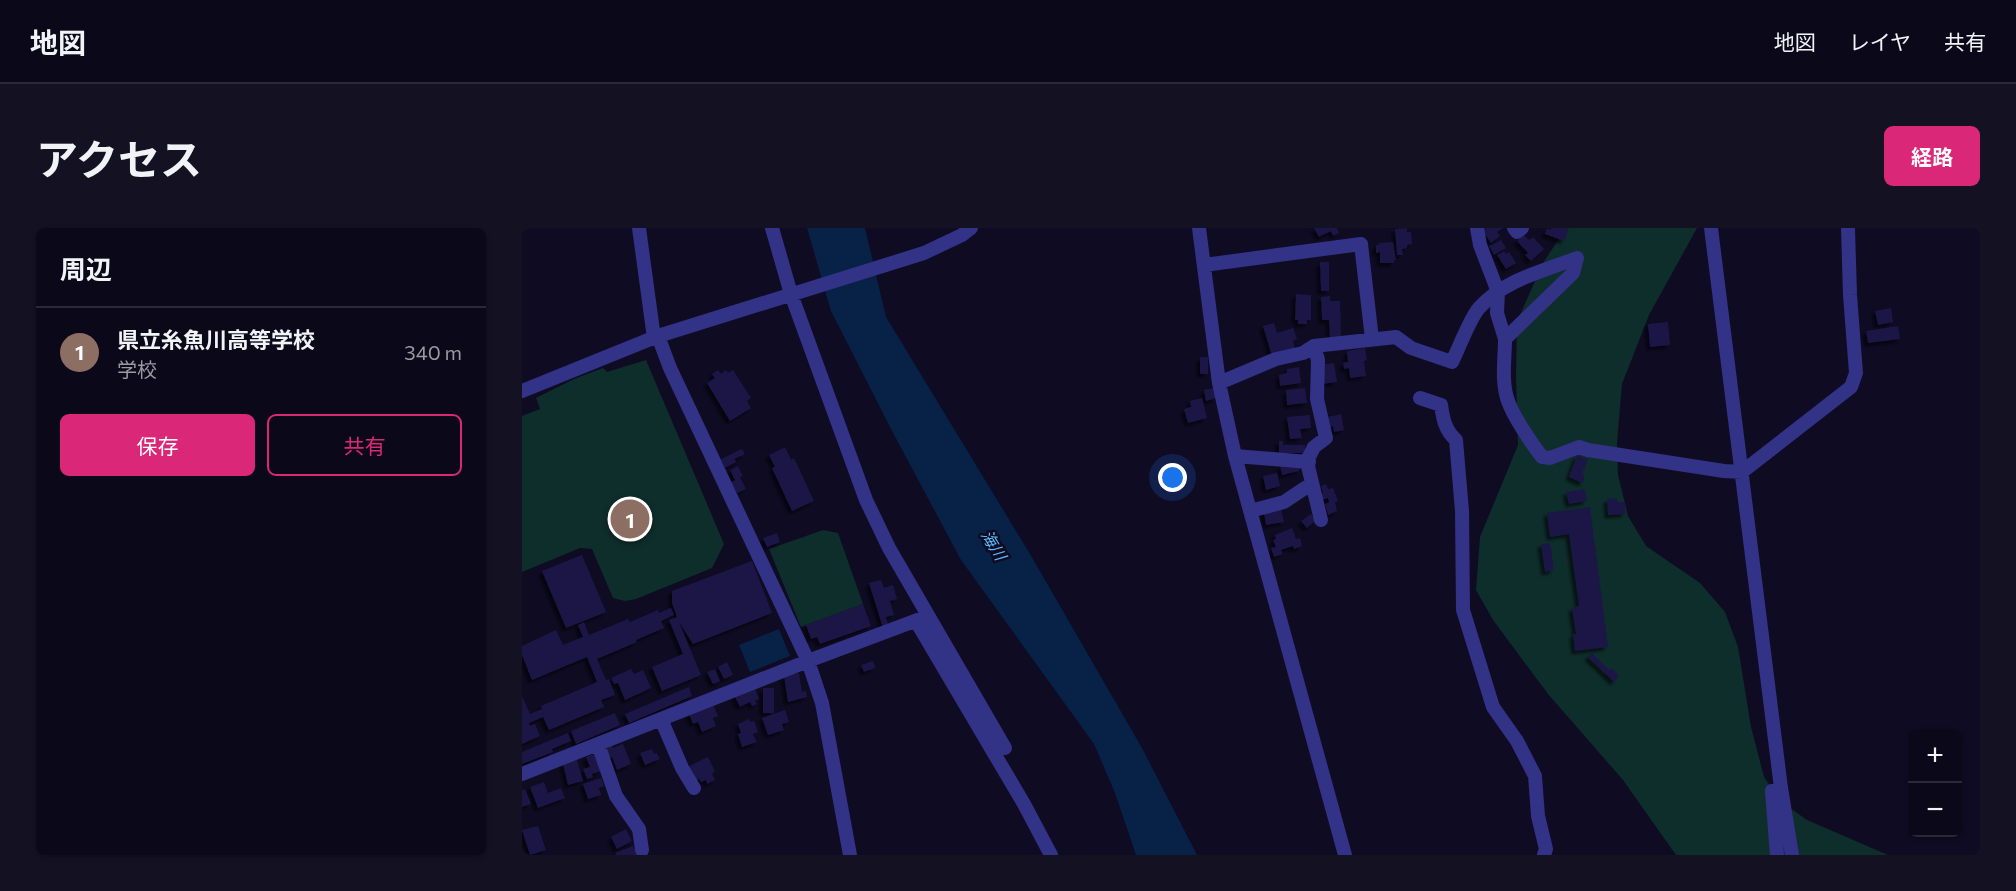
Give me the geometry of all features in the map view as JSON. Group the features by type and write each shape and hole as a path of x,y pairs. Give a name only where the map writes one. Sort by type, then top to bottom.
{"street":[{"path":"639,228 656,337 808,661 822,704 850,855"},
{"path":"772,228 791,294 866,500 922,619 1051,855"},
{"path":"522,391 656,337 943,245 971,228"},
{"path":"1199,228 1219,382 1235,456 1345,855"},
{"path":"1477,228 1480,245 1498,292 1497,314 1505,339 1505,389 1508,401 1535,449 1542,457 1550,458 1579,447 1742,472 1851,387 1856,373 1848,228"},
{"path":"1514,228 1517,232 1522,228"},
{"path":"1711,228 1781,788 1792,855"},
{"path":"1204,265 1360,244 1372,339"},
{"path":"1219,382 1276,359 1303,353 1314,346 1372,339 1396,337 1411,348 1452,362 1478,309 1498,292 1518,280 1577,258 1573,273 1505,339"},
{"path":"1314,346 1318,360 1317,399 1326,438 1314,447 1309,462 1311,484 1318,499 1321,520"},
{"path":"1420,398 1441,405 1443,420 1449,433 1456,440 1462,511 1463,610 1492,706 1517,741 1535,776 1539,816 1546,849 1544,855"},
{"path":"1235,456 1309,462"},
{"path":"1250,512 1284,502 1311,484"},
{"path":"522,774 808,661 922,619"},
{"path":"922,619 1005,748"},
{"path":"661,719 682,768 694,788"},
{"path":"598,744 616,796 639,829 642,850"},
{"path":"1777,855 1772,791 1781,788"}],"green space":[{"path":"1566,228 1697,228 1649,315 1622,384 1617,443 1618,475 1628,516 1646,546 1700,583 1725,612 1738,647 1751,727 1764,777 1780,801 1807,820 1888,855 1676,855 1623,780 1548,694 1493,620 1476,590 1480,537 1518,445 1517,322 1543,263"},
{"path":"646,360 724,544 712,568 636,599 625,601 613,598 592,549 580,548 522,572 522,416 540,409 536,398 574,379 603,368 607,372"},
{"path":"823,530 838,533 863,604 801,627 769,549"}],"water":[{"name":"海川","path":"807,228 865,228 886,317 1030,554 1142,748 1197,855 1136,855 1115,793 1094,744 961,560 891,429 831,311"},
{"path":"779,629 790,656 750,672 739,645"}],"building":[{"path":"1314,228 1337,228 1339,233 1333,236 1331,231 1319,237"},
{"path":"1407,228 1407,232 1411,232 1412,244 1402,249 1403,255 1397,255 1395,229"},
{"path":"1503,228 1497,232 1500,236 1491,243 1482,230"},
{"path":"1547,228 1550,230 1551,228 1569,228 1564,241 1545,234"},
{"path":"1524,235 1529,240 1533,237 1544,249 1531,261 1525,255 1528,253 1517,241"},
{"path":"1501,240 1506,248 1494,255 1489,246"},
{"path":"1393,242 1396,260 1394,263 1380,263 1380,252 1376,253 1376,245"},
{"path":"1504,251 1506,254 1509,252 1516,263 1506,269 1497,255"},
{"path":"1320,262 1329,262 1329,291 1321,291"},
{"path":"1296,294 1311,295 1311,320 1307,320 1307,324 1298,324 1298,320 1295,320"},
{"path":"1330,296 1330,301 1340,301 1341,339 1330,340 1329,320 1322,320 1321,297"},
{"path":"1891,308 1893,322 1878,325 1875,311"},
{"path":"1668,322 1670,345 1650,347 1648,324"},
{"path":"1274,323 1277,333 1293,328 1297,339 1293,341 1295,349 1272,356 1263,326"},
{"path":"1898,326 1900,339 1868,343 1866,331"},
{"path":"1365,348 1366,376 1350,378 1349,368 1344,369 1343,363 1348,362 1347,351"},
{"path":"1200,357 1208,357 1208,374 1200,374"},
{"path":"1334,363 1337,382 1322,384 1319,365"},
{"path":"1299,367 1301,383 1280,386 1279,375 1287,373 1287,369"},
{"path":"718,370 721,374 726,370 728,373 733,370 751,398 747,401 751,408 730,421 707,383 715,378 712,374"},
{"path":"1214,388 1216,398 1206,401 1204,390"},
{"path":"1305,388 1307,403 1287,405 1286,390"},
{"path":"1202,398 1207,418 1188,423 1184,409 1191,407 1190,401"},
{"path":"1341,414 1344,430 1334,432 1333,426 1330,427 1328,417"},
{"path":"1310,415 1311,428 1300,429 1302,438 1290,439 1287,417"},
{"path":"1279,441 1283,441 1283,445 1305,445 1305,453 1284,453 1284,456 1279,456"},
{"path":"785,447 791,460 794,458 814,501 792,511 772,468 775,467 769,455"},
{"path":"742,449 745,454 725,468 721,459"},
{"path":"1577,455 1588,459 1582,474 1585,476 1583,483 1569,477"},
{"path":"1280,465 1302,468 1299,471 1282,475"},
{"path":"738,466 746,489 737,493 731,482 735,480 730,470"},
{"path":"1277,473 1280,486 1266,490 1263,476"},
{"path":"1326,484 1328,489 1333,488 1338,501 1335,502 1337,511 1328,515 1325,504 1329,502 1328,498 1322,500 1320,493 1323,493 1321,486"},
{"path":"1585,489 1587,501 1569,504 1566,492"},
{"path":"1617,498 1617,502 1625,502 1625,514 1608,515 1607,499"},
{"path":"1280,505 1284,522 1266,525 1263,508"},
{"path":"1590,507 1608,647 1575,651 1573,634 1576,634 1572,608 1579,606 1569,534 1550,537 1547,513"},
{"path":"1311,514 1315,521 1307,528 1301,521"},
{"path":"1292,528 1296,539 1300,538 1302,546 1281,550 1283,554 1274,557 1271,548 1276,547 1273,540 1276,539 1275,535"},
{"path":"777,533 780,542 767,547 763,538"},
{"path":"1550,543 1554,570 1545,572 1541,544"},
{"path":"582,555 606,612 566,628 542,571"},
{"path":"752,561 772,613 693,644 679,622 701,675 662,691 652,667 683,654 669,620 677,617 672,603 672,591"},
{"path":"881,580 884,588 893,585 897,599 890,601 894,615 886,617 889,627 883,628 869,583"},
{"path":"863,604 871,626 820,644 817,637 811,639 806,625"},
{"path":"671,608 674,615 661,621 664,628 597,659 615,695 601,700 604,707 549,730 543,717 529,723 530,726 535,724 540,736 522,744 522,696 530,714 542,709 541,706 597,682 587,657 532,680 522,655 522,646 556,630 563,645 583,637 578,625 584,622 589,635 628,619 630,622 658,610 659,613"},
{"path":"1592,653 1609,670 1611,668 1619,675 1614,682 1588,657"},
{"path":"873,661 875,668 864,672 861,665"},
{"path":"727,662 733,675 724,679 718,667"},
{"path":"631,669 634,674 643,670 651,688 625,700 618,683 614,684 611,678"},
{"path":"715,669 720,681 713,684 707,672"},
{"path":"799,673 802,692 806,691 807,697 788,702 784,676"},
{"path":"754,686 759,699 755,701 757,704 752,706 750,702 740,707 734,695"},
{"path":"689,687 692,696 629,723 625,714"},
{"path":"763,688 774,688 774,713 763,713"},
{"path":"713,704 718,716 713,718 716,726 702,732 698,722 693,724 689,714"},
{"path":"785,710 789,722 782,724 784,730 768,735 762,718"},
{"path":"615,713 620,725 576,744 571,731"},
{"path":"749,719 750,722 754,721 758,732 753,734 757,742 742,747 738,724"},
{"path":"568,733 571,741 552,749 553,752 522,764 522,752"},
{"path":"623,744 631,764 617,770 612,757 608,759 604,749"},
{"path":"652,749 660,759 645,765 640,753"},
{"path":"595,754 601,771 592,774 593,777 587,779 583,769 590,767 586,757"},
{"path":"708,757 715,772 712,773 715,780 707,784 706,780 701,782 699,779 692,782 685,768"},
{"path":"577,760 583,781 568,785 563,764"},
{"path":"601,778 604,786 599,788 601,795 588,799 583,784"},
{"path":"544,782 548,793 561,788 565,798 538,808 530,787"},
{"path":"525,789 531,804 522,807 522,790"},
{"path":"538,826 546,850 530,855 522,830"},
{"path":"626,829 632,841 617,849 611,837"},
{"path":"633,846 637,855 616,855 615,853"}],"place":[{"name":"県立糸魚川高等学校","path":"630,519"}]}
